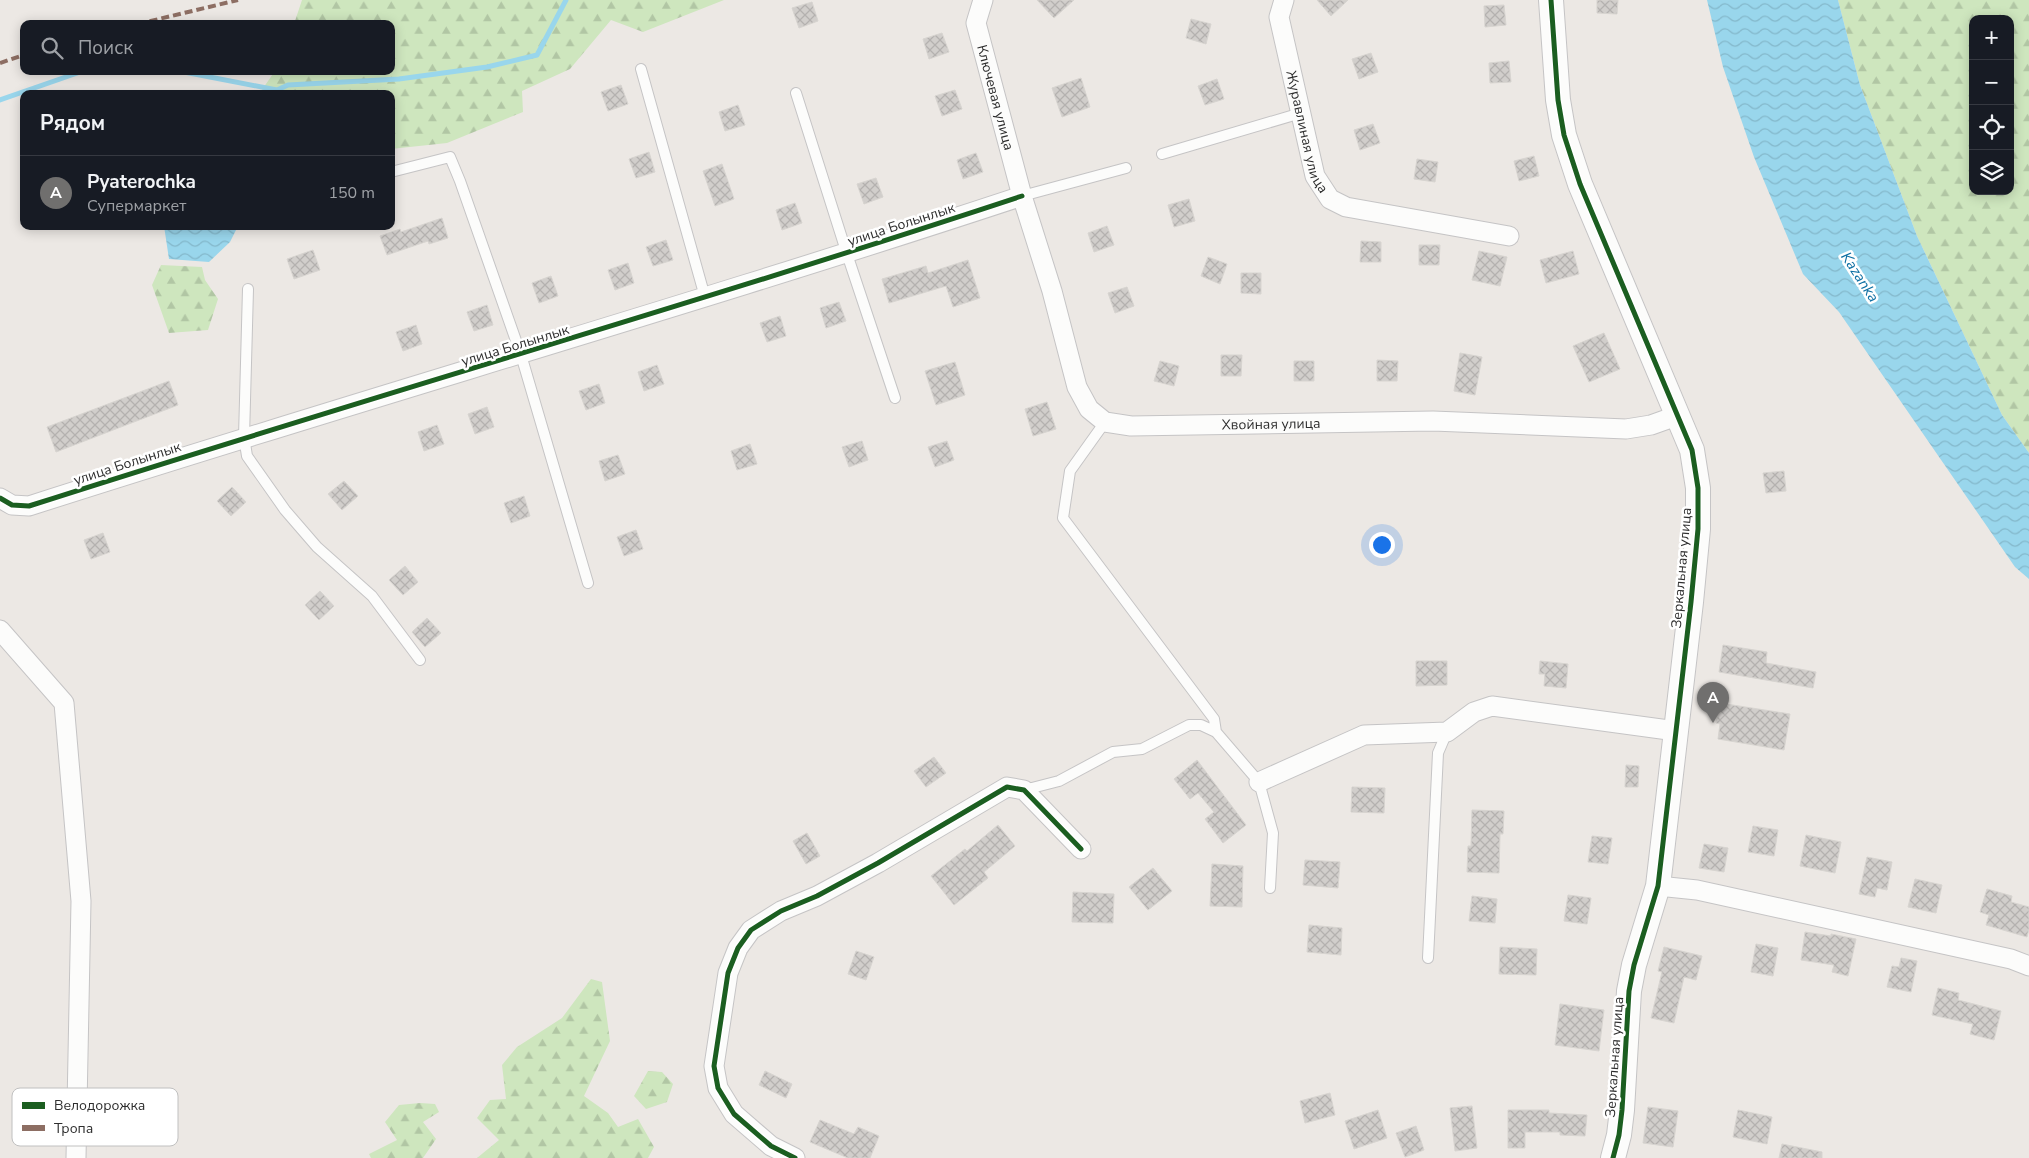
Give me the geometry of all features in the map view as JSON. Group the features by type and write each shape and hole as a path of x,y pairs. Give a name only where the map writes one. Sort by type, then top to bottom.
{"street":[{"name":"Ключевая улица","path":"983,0 976,23 1022,196"},
{"name":"Журавлиная улица","path":"1284,0 1279,17 1300,113 1315,176 1330,199 1346,207 1509,236"},
{"name":"Зеркальная улица","path":"1551,0 1558,100 1564,135 1580,184 1679,415 1692,450 1698,488 1698,528 1658,886 1634,965 1629,992 1622,1110 1619,1135 1613,1158"},
{"name":"улица Болынлык","path":"4,507 29,506 244,437 521,355 846,254 1022,196"},
{"path":"1022,196 1052,291 1077,387 1089,409 1105,422"},
{"name":"Хвойная улица","path":"1105,422 1131,426 1433,420 1626,429 1652,425 1679,415"},
{"path":"0,630 64,703 81,901 77,1088"},
{"path":"1259,782 1364,735 1447,732 1474,712 1492,706 1676,731"},
{"path":"795,1158 771,1146 734,1114 718,1088 714,1066 728,973 738,948 751,930 781,911 817,896 878,863 1008,787 1024,790 1081,850"},
{"path":"1658,886 1698,890 2011,959 2029,966"}],"lane":[{"path":"640,69 705,297"},
{"path":"796,93 846,254 895,398"},
{"path":"1162,154 1300,113"},
{"path":"395,171 450,157 521,355 588,583"},
{"name":"улица Болынлык","path":"1022,196 1126,168"},
{"path":"248,289 244,437 248,456 285,510 317,547 372,596 420,660"},
{"path":"1105,422 1070,471 1063,518 1214,720 1216,732"},
{"path":"1024,790 1059,781 1112,752 1142,749 1189,725 1201,725 1216,732 1259,782 1273,833 1270,888"},
{"path":"1428,958 1438,753 1447,732"}],"green space":[{"path":"302,0 724,0 643,32 611,20 570,69 522,91 523,112 447,143 395,149 395,90 262,90 272,75 395,75 395,20 295,20"},
{"path":"1838,0 2029,0 2029,453 2002,415 1917,236 1860,85"},
{"path":"161,265 202,267 205,280 218,299 208,330 169,333 152,285"},
{"path":"591,979 602,982 610,1041 584,1096 608,1113 618,1127 638,1119 654,1147 648,1158 477,1158 499,1140 477,1118 490,1100 506,1099 502,1065 517,1047 562,1018"},
{"path":"648,1071 662,1072 673,1084 667,1102 646,1109 634,1096"},
{"path":"435,1104 439,1112 423,1122 436,1139 423,1158 371,1158 369,1154 397,1140 385,1122 399,1105"}],"water":[{"name":"Kazanka","path":"1707,0 1838,0 1860,85 1917,236 2002,415 2029,453 2029,579 2015,567 1839,312 1803,274 1754,157 1723,67"},
{"path":"165,230 236,230 230,242 209,262 169,259"}],"building":[{"path":"1037,0 1074,0 1054,18"},
{"path":"1317,0 1348,0 1331,16"},
{"path":"1597,0 1618,0 1617,14 1597,13"},
{"path":"812,2 818,21 799,28 792,8"},
{"path":"1504,5 1506,25 1485,27 1484,6"},
{"path":"1191,19 1211,24 1206,44 1186,38"},
{"path":"942,33 949,52 929,59 923,39"},
{"path":"1371,53 1378,72 1359,79 1352,59"},
{"path":"1509,61 1511,82 1490,83 1489,63"},
{"path":"1081,78 1090,107 1062,117 1052,88"},
{"path":"1217,79 1224,99 1205,105 1198,86"},
{"path":"621,85 628,104 608,111 601,92"},
{"path":"955,90 962,109 942,116 935,96"},
{"path":"738,105 745,125 725,131 719,112"},
{"path":"1373,124 1380,143 1360,150 1354,130"},
{"path":"649,152 655,172 636,178 629,159"},
{"path":"976,153 983,172 963,179 957,160"},
{"path":"1534,156 1539,176 1519,181 1514,161"},
{"path":"1417,159 1438,162 1435,182 1414,179"},
{"path":"722,164 734,199 715,206 703,171"},
{"path":"876,178 883,197 864,204 857,184"},
{"path":"1189,199 1195,221 1174,227 1168,205"},
{"path":"795,203 802,223 782,230 776,210"},
{"path":"442,218 448,238 429,244 428,241 387,255 380,236 400,229 401,232"},
{"path":"1107,226 1114,245 1094,252 1088,233"},
{"path":"666,240 673,260 653,266 646,247"},
{"path":"1361,241 1381,242 1381,262 1360,262"},
{"path":"1419,245 1440,245 1439,265 1419,265"},
{"path":"313,250 320,270 294,279 287,259"},
{"path":"1479,251 1507,257 1500,286 1472,280"},
{"path":"1573,251 1579,274 1546,283 1540,260"},
{"path":"1208,257 1227,264 1220,284 1201,276"},
{"path":"968,260 980,298 953,307 946,286 889,303 882,279 926,266 928,273"},
{"path":"628,263 634,283 615,290 608,270"},
{"path":"1241,273 1261,273 1261,294 1241,293"},
{"path":"551,276 558,296 539,303 532,283"},
{"path":"1127,287 1134,306 1115,313 1108,293"},
{"path":"839,302 846,321 826,328 820,308"},
{"path":"487,305 493,325 474,331 467,312"},
{"path":"780,316 786,336 767,342 760,323"},
{"path":"416,325 422,344 403,351 396,332"},
{"path":"1604,333 1620,369 1589,382 1573,346"},
{"path":"1460,353 1482,357 1475,395 1454,391"},
{"path":"1221,355 1242,355 1241,376 1221,376"},
{"path":"1377,360 1398,361 1397,381 1377,381"},
{"path":"1160,361 1179,366 1174,386 1154,381"},
{"path":"1294,361 1314,361 1314,381 1294,381"},
{"path":"955,362 965,395 936,405 925,371"},
{"path":"657,365 664,384 644,391 638,372"},
{"path":"169,381 178,405 56,452 47,427"},
{"path":"599,384 605,403 586,410 579,391"},
{"path":"1047,402 1056,429 1033,436 1025,409"},
{"path":"487,407 494,427 475,434 468,414"},
{"path":"437,425 444,444 424,451 418,432"},
{"path":"862,441 868,460 849,467 842,447"},
{"path":"947,441 954,460 935,467 928,447"},
{"path":"750,444 757,464 737,470 731,451"},
{"path":"618,455 625,474 605,481 599,461"},
{"path":"1784,471 1786,491 1766,493 1763,473"},
{"path":"344,481 358,496 342,510 328,494"},
{"path":"232,487 246,502 231,516 217,501"},
{"path":"524,496 530,516 511,523 504,503"},
{"path":"636,530 643,549 624,556 617,537"},
{"path":"103,533 110,552 91,559 84,540"},
{"path":"405,566 418,582 403,595 389,580"},
{"path":"320,591 334,606 319,620 305,605"},
{"path":"427,618 441,633 425,647 412,632"},
{"path":"1723,645 1767,652 1766,663 1816,672 1813,688 1719,672"},
{"path":"1416,661 1447,661 1447,685 1416,686"},
{"path":"1540,661 1568,664 1566,688 1544,686 1545,674 1539,674"},
{"path":"1720,703 1790,714 1784,750 1718,739 1720,724 1716,723"},
{"path":"934,757 946,773 926,787 914,771"},
{"path":"1197,760 1246,825 1223,843 1205,819 1214,812 1198,793 1190,799 1174,779"},
{"path":"1626,765 1639,766 1638,787 1625,787"},
{"path":"1352,787 1385,788 1384,813 1351,812"},
{"path":"1472,810 1504,811 1503,834 1500,834 1499,873 1467,872 1468,846 1471,846"},
{"path":"998,825 1015,846 984,872 988,878 954,905 931,876 965,849 967,851"},
{"path":"1753,826 1778,830 1774,856 1748,852"},
{"path":"807,833 820,856 806,864 793,841"},
{"path":"1806,835 1841,842 1835,873 1800,866"},
{"path":"1592,836 1612,838 1608,864 1588,862"},
{"path":"1704,844 1728,848 1724,872 1699,868"},
{"path":"1867,857 1892,862 1887,890 1877,888 1875,897 1859,894"},
{"path":"1305,860 1340,862 1338,888 1303,885"},
{"path":"1212,864 1243,866 1242,907 1210,906"},
{"path":"1153,868 1172,891 1148,910 1129,887"},
{"path":"1915,879 1942,885 1936,913 1908,907"},
{"path":"1987,889 2012,896 2011,902 2029,907 2027,937 1986,925 1989,915 1980,912"},
{"path":"1073,892 1114,894 1113,923 1072,922"},
{"path":"1568,895 1591,898 1587,924 1564,921"},
{"path":"1472,896 1497,899 1495,923 1469,921"},
{"path":"1309,925 1342,928 1341,955 1307,952"},
{"path":"1805,932 1831,936 1831,934 1856,939 1848,976 1832,972 1834,965 1801,960"},
{"path":"1756,944 1778,948 1773,976 1751,972"},
{"path":"1500,947 1537,949 1536,975 1499,974"},
{"path":"1664,947 1702,956 1696,980 1684,977 1674,1023 1651,1018 1662,972 1658,971"},
{"path":"856,951 874,957 866,980 848,974"},
{"path":"1901,958 1917,961 1911,992 1887,987 1892,966 1899,967"},
{"path":"1938,988 1959,993 1958,1000 2001,1011 1994,1040 1970,1034 1973,1024 1932,1015"},
{"path":"1560,1004 1604,1010 1599,1051 1555,1045"},
{"path":"765,1071 792,1084 786,1098 759,1085"},
{"path":"1330,1093 1335,1115 1305,1123 1300,1101"},
{"path":"1472,1106 1477,1148 1455,1151 1450,1108"},
{"path":"1648,1107 1678,1111 1673,1147 1643,1143"},
{"path":"1378,1110 1387,1138 1354,1149 1345,1121"},
{"path":"1508,1110 1549,1110 1549,1113 1587,1115 1585,1136 1560,1135 1560,1132 1525,1132 1525,1148 1508,1148"},
{"path":"1738,1110 1772,1117 1767,1144 1733,1137"},
{"path":"820,1120 854,1134 858,1127 879,1136 870,1158 848,1158 810,1142"},
{"path":"1416,1126 1424,1150 1405,1157 1396,1133"},
{"path":"1782,1144 1822,1152 1822,1158 1779,1158"}],"waterway":[{"path":"277,90 288,85 399,79 487,67 537,55 566,0"},
{"path":"29,90 72,75"},
{"path":"200,75 277,90"},
{"path":"0,100 20,93"}],"marked path":[{"path":"155,20 238,0"},
{"path":"0,63 20,56"}],"cycle path":[{"path":"1551,0 1558,100 1564,135 1580,184 1692,450 1698,488 1698,529 1691,602 1658,886 1634,965 1629,991 1622,1110 1619,1135 1613,1158"},
{"path":"0,498 12,505 29,506 774,276 1022,196"},
{"path":"795,1158 771,1146 734,1114 718,1088 714,1066 728,973 738,948 751,930 781,911 817,896 878,863 1007,787 1024,790 1081,849"}],"place":[{"name":"Pyaterochka","path":"1713,723"}]}
